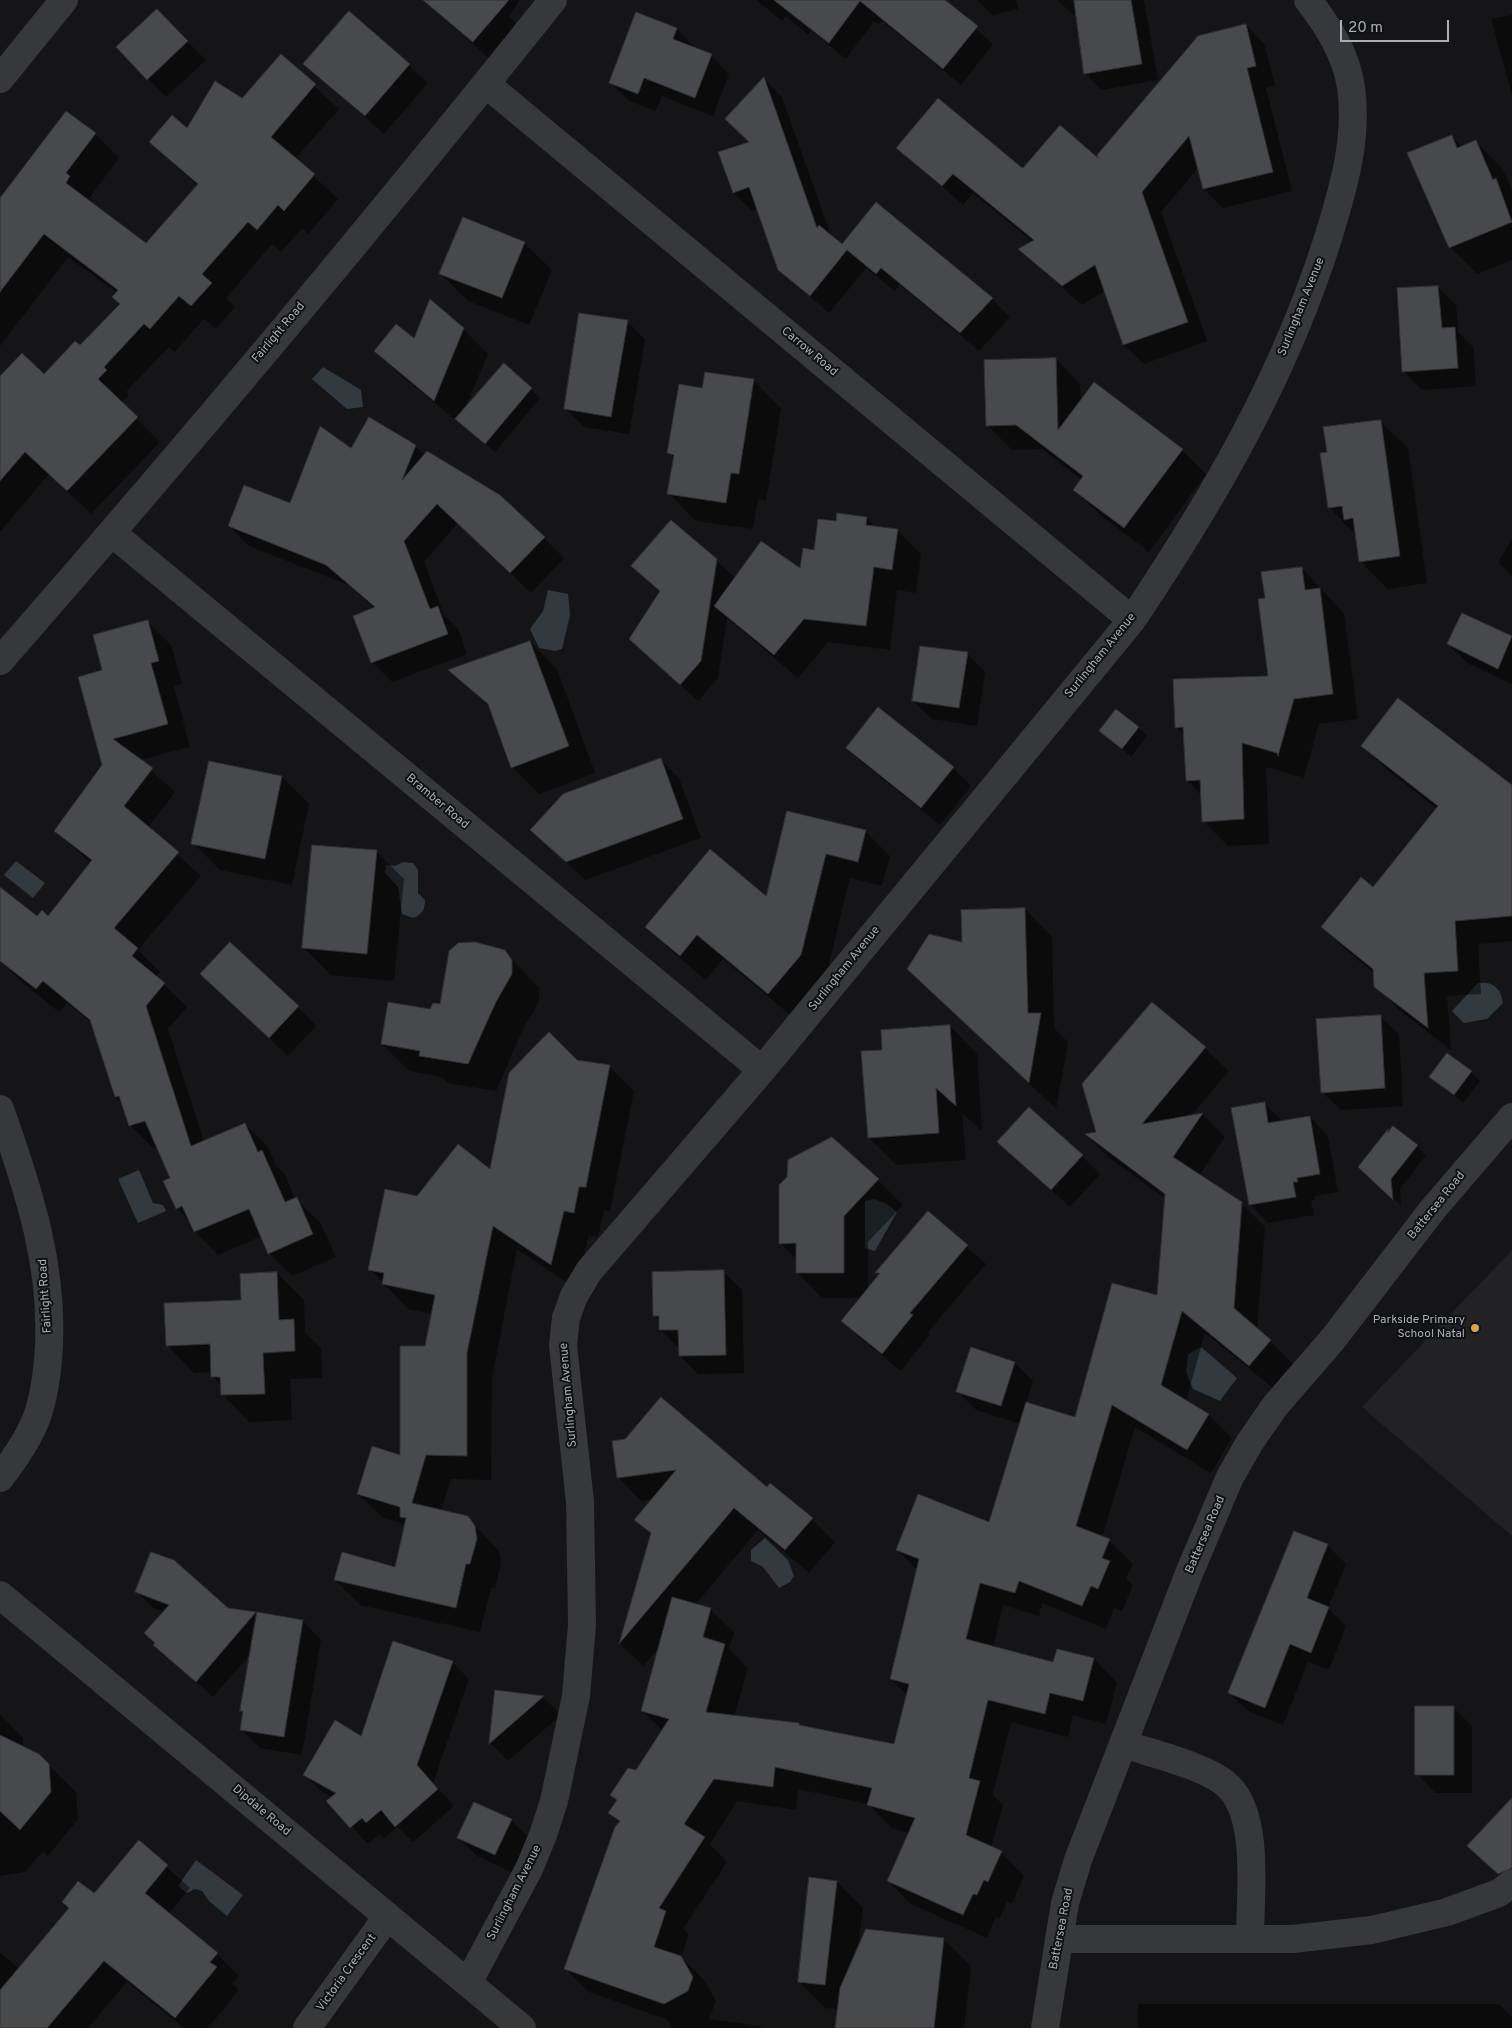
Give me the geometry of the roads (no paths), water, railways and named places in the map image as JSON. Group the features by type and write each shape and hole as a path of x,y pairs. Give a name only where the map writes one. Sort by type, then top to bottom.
{"street":[{"name":"Fairlight Road","path":"0,661 112,533 486,84 553,0"},
{"name":"Surlingham Avenue","path":"468,1983 529,1869 544,1835 554,1801 576,1696 582,1624 582,1548 580,1502 563,1345 566,1318 574,1296 589,1271 762,1070 1132,620 1182,546 1244,438 1298,325 1318,272 1345,185 1351,151 1353,108 1351,85 1334,35 1308,0"},
{"path":"0,79 58,3"},
{"name":"Carrow Road","path":"486,84 1132,620"},
{"name":"Bramber Road","path":"112,533 762,1070"},
{"name":"Fairlight Road","path":"0,1109 28,1190 45,1263 50,1331 45,1387 35,1423 14,1459 0,1478"},
{"name":"Battersea Road","path":"1045,2028 1065,1902 1078,1860 1190,1572 1230,1477 1274,1406 1333,1339 1433,1209 1512,1117"},
{"name":"Dipdale Road","path":"0,1595 522,2028"},
{"path":"1123,1744 1203,1771 1228,1786 1240,1801 1247,1830 1250,1938"},
{"path":"1059,1939 1294,1939 1372,1930 1447,1912 1500,1893 1512,1882"},
{"name":"Victoria Crescent","path":"307,2028 387,1917"}],"place":[{"name":"Parkside Primary School Natal","path":"1475,1328"}]}
